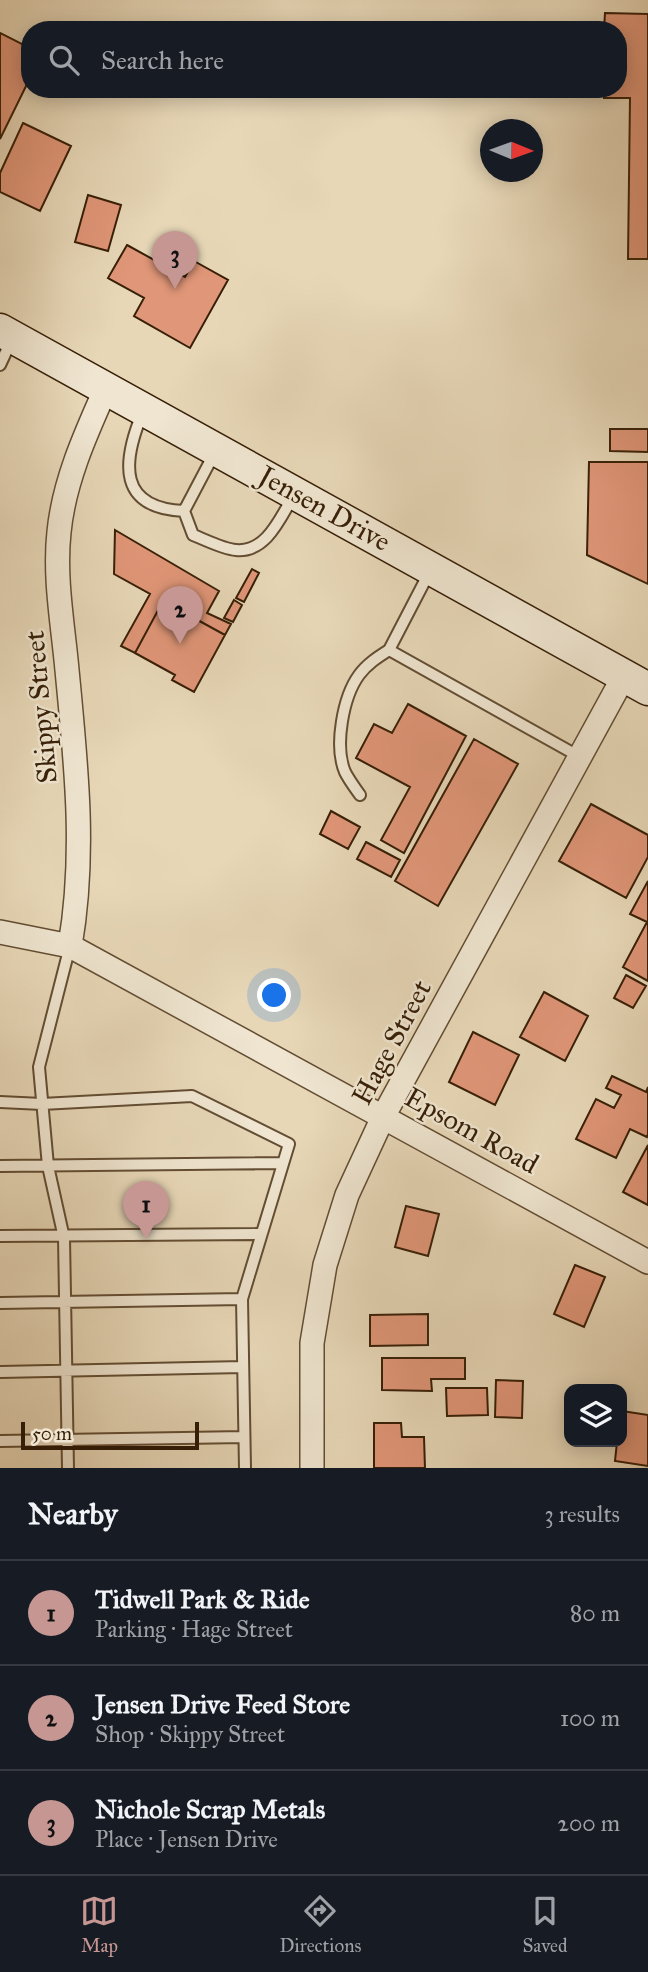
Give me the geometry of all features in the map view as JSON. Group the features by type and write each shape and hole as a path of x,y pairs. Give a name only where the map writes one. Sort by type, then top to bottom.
{"main road":[{"name":"Jensen Drive","path":"6,333 107,386 636,683"}],"street":[{"name":"Skippy Street","path":"70,946 78,900 80,816 58,581 59,532 68,485 83,440 107,386"},
{"name":"Hage Street","path":"312,1468 312,1343 325,1265 347,1195 384,1115 580,757 636,683"},
{"name":"Epsom Road","path":"0,932 70,946 384,1115 648,1262"}],"lane":[{"path":"0,365 6,333"},
{"path":"145,408 130,445 128,471 134,489 160,510 184,511"},
{"path":"217,448 184,511 185,521 193,536 237,551 268,538 296,492"},
{"path":"360,795 345,771 340,753 345,709 357,677 369,663 388,649 432,568"},
{"path":"388,649 580,757"},
{"path":"68,1468 64,1238 48,1166 39,1067 70,946"},
{"path":"0,1102 42,1104 192,1096 289,1144 259,1234 242,1298 244,1468"},
{"path":"0,1166 283,1163"},
{"path":"0,1236 64,1238 259,1234"},
{"path":"0,1303 242,1298"},
{"path":"0,1372 243,1367"},
{"path":"0,1441 244,1437"}],"building":[{"path":"605,13 648,14 648,259 628,259 630,98 627,98 627,21 605,21"},
{"path":"0,33 21,44 21,96 0,139"},
{"path":"23,123 71,146 40,211 0,192 0,173"},
{"path":"88,195 121,205 108,251 75,242"},
{"path":"127,245 185,277 194,261 228,280 190,348 134,316 144,298 108,278"},
{"path":"610,429 648,429 648,452 610,451"},
{"path":"589,462 648,462 648,584 587,555"},
{"path":"115,530 219,591 207,613 231,624 225,635 163,601 135,653 121,646 150,594 114,574"},
{"path":"252,569 259,573 244,602 236,598"},
{"path":"234,600 242,605 233,622 224,618"},
{"path":"163,601 225,635 194,692 172,680 175,675 135,653"},
{"path":"408,704 466,736 404,853 381,840 410,787 356,758 374,724 392,733"},
{"path":"474,739 518,764 438,906 395,881"},
{"path":"591,804 648,835 648,857 626,898 559,861"},
{"path":"331,811 360,827 348,849 320,834"},
{"path":"366,842 400,860 391,877 357,859"},
{"path":"648,881 648,981 623,967 647,922 630,914"},
{"path":"626,975 646,986 633,1008 614,998"},
{"path":"544,992 588,1016 565,1061 520,1037"},
{"path":"473,1032 519,1055 495,1105 449,1082"},
{"path":"612,1076 646,1092 648,1087 647,1137 630,1129 616,1158 576,1139 596,1099 614,1108 621,1095 606,1088"},
{"path":"648,1145 648,1205 623,1192"},
{"path":"406,1206 439,1214 428,1256 395,1247"},
{"path":"575,1265 605,1277 584,1327 554,1314"},
{"path":"428,1314 428,1345 370,1346 370,1315"},
{"path":"382,1358 465,1358 465,1379 431,1379 432,1391 382,1390"},
{"path":"496,1380 523,1381 522,1418 495,1417"},
{"path":"446,1388 487,1388 488,1415 447,1416"},
{"path":"627,1412 648,1415 648,1466 615,1461 616,1447 627,1447"},
{"path":"374,1423 401,1423 402,1437 424,1437 425,1468 374,1468"}],"place":[{"name":"Nichole Scrap Metals","path":"175,289"},
{"name":"Jensen Drive Feed Store","path":"180,644"},
{"name":"Tidwell Park & Ride","path":"146,1239"}]}
